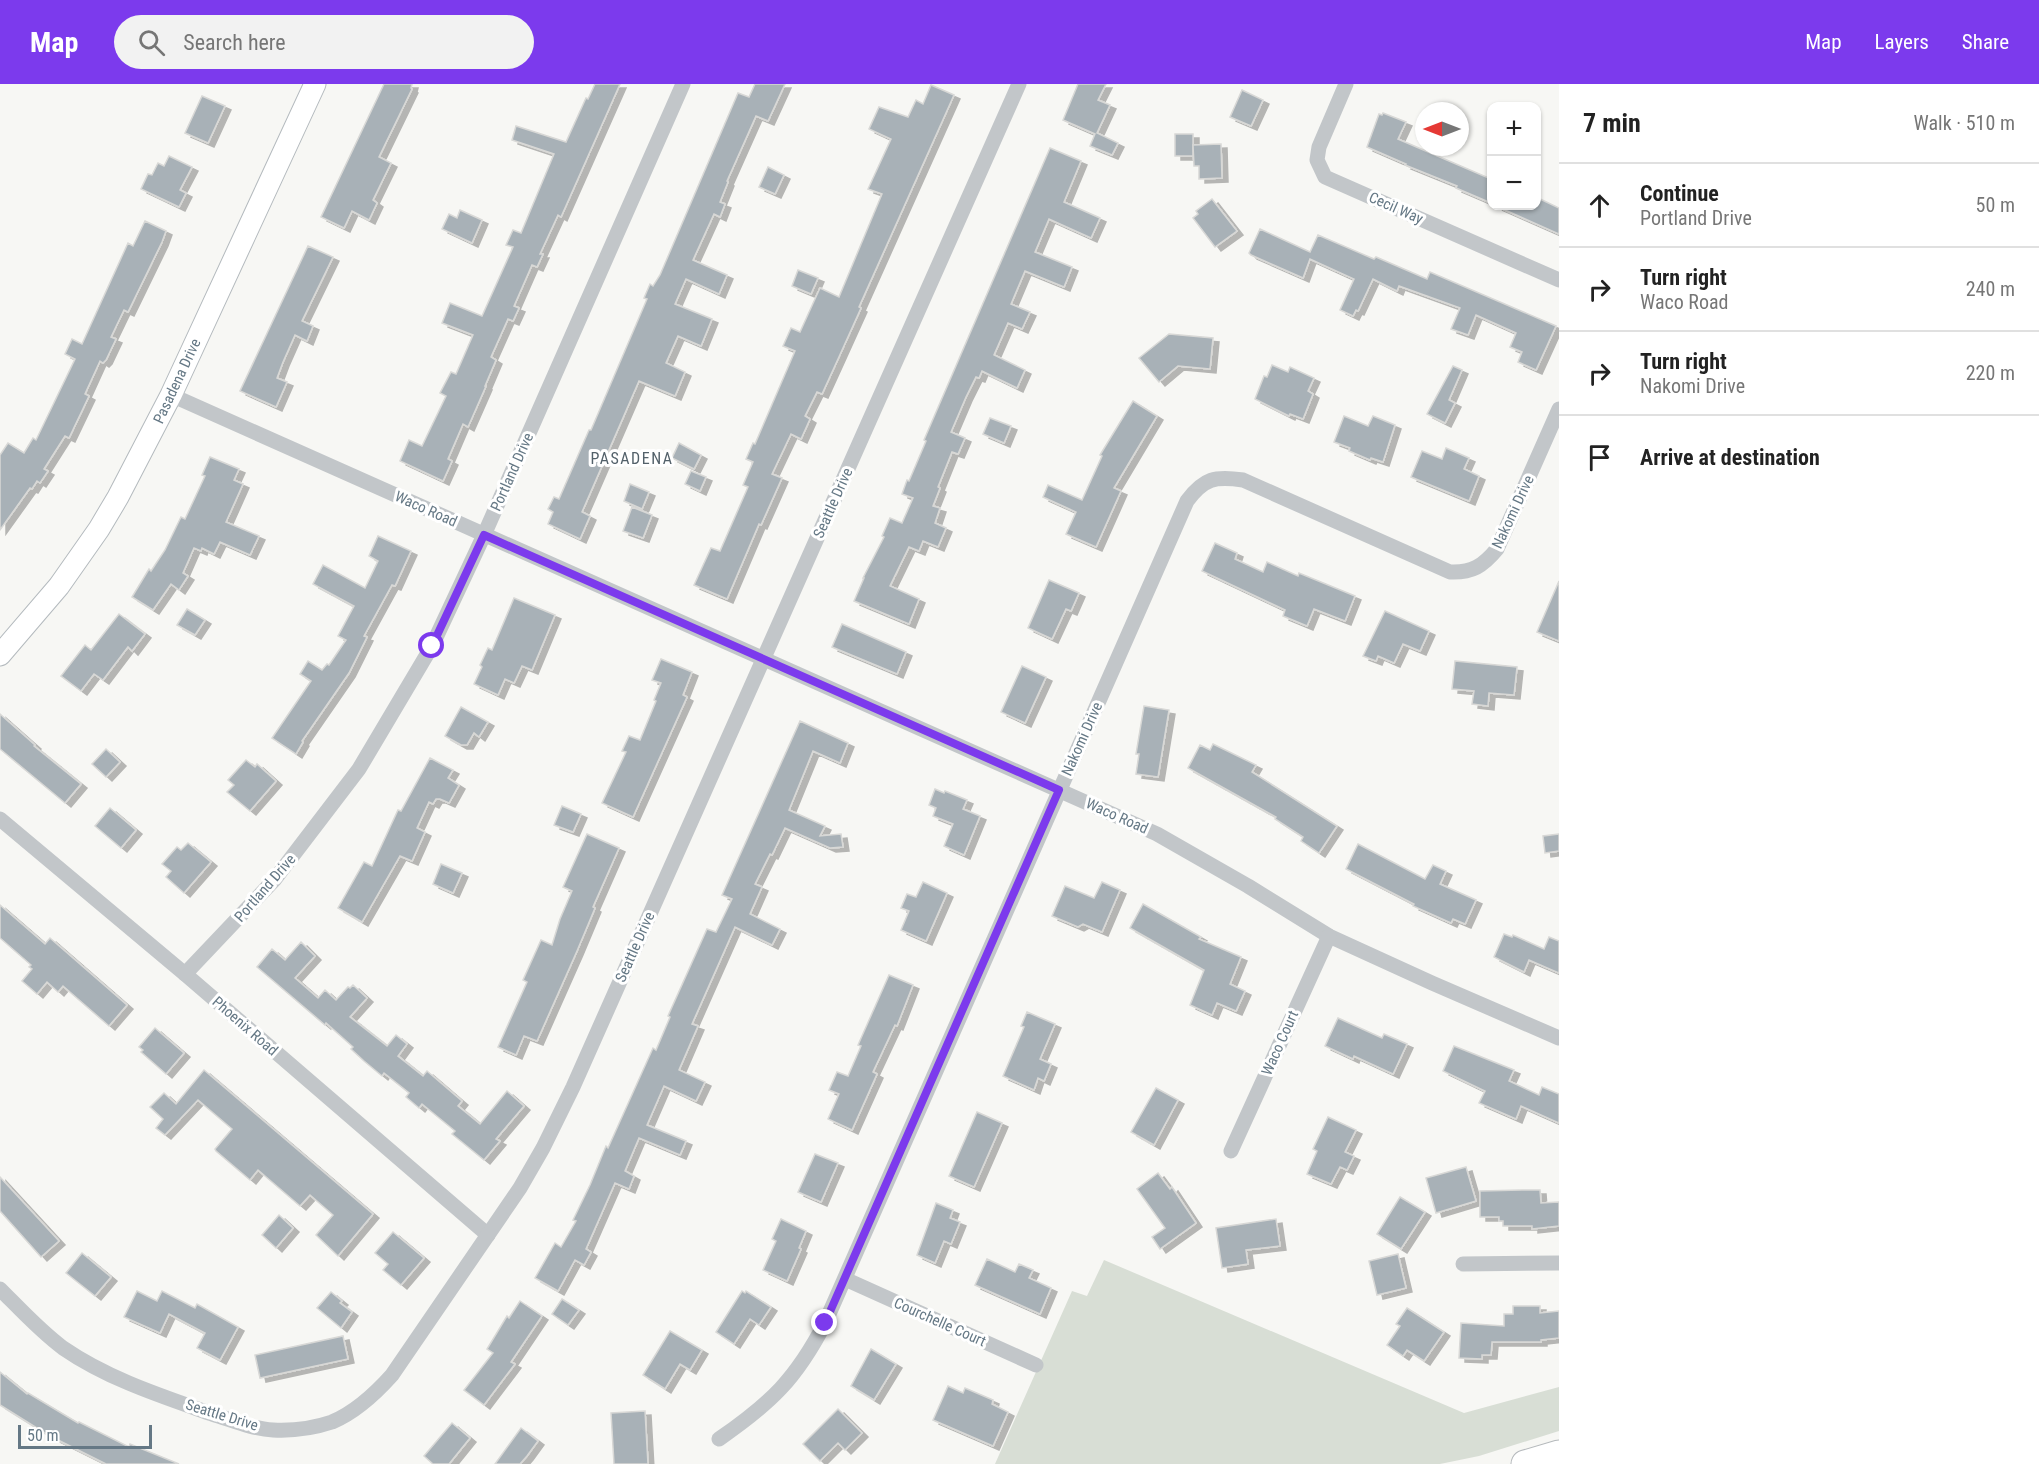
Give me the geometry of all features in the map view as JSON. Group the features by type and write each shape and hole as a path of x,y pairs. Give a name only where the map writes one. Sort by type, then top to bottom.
{"highway":[{"path":"1525,1464 1559,1454"}],"street":[{"name":"Pasadena Drive","path":"0,655 59,586 99,529 142,454 315,84"},
{"name":"Portland Drive","path":"185,974 275,879 359,769 432,646 484,535 683,84"},
{"name":"Seattle Drive","path":"0,1288 61,1346 107,1374 175,1401 246,1425 274,1430 312,1427 333,1421 354,1410 373,1396 392,1375 488,1236 543,1148 573,1087 1019,84"},
{"name":"Cecil Way","path":"1346,84 1318,147 1317,160 1325,177 1559,280"},
{"name":"Waco Road","path":"171,395 1167,839 1329,936 1559,1038"},
{"name":"Nakomi Drive","path":"719,1438 762,1407 799,1369 825,1323 1187,501 1196,489 1205,482 1222,477 1243,480 1450,572 1464,573 1489,560 1497,549 1559,409"},
{"name":"Phoenix Road","path":"0,819 185,974 488,1236"},
{"name":"Waco Court","path":"1231,1151 1329,936"},
{"path":"1463,1264 1559,1263"},
{"name":"Courchelle Court","path":"845,1279 1036,1365"}],"shaded area":[{"path":"1104,1260 1464,1413 1559,1387 1559,1431 1479,1456 1440,1464 995,1464 1072,1291 1087,1296"}],"building":[{"path":"384,84 412,84 412,89 379,157 391,163 373,200 377,203 369,220 352,211 344,228 321,217"},
{"path":"595,84 620,84 561,217 558,215 540,254 543,254 537,267 532,265 514,306 519,308 513,321 508,319 491,357 496,360 486,386 468,427 463,424 448,459 452,461 443,481 400,461 409,440 422,446 446,396 440,393 451,372 456,374 473,335 442,323 450,303 482,316 513,247 506,245 513,230 521,233 554,154 512,140 516,126 566,142"},
{"path":"755,84 785,84 768,121 756,116 727,181 720,202 725,204 720,217 714,214 693,260 727,275 719,294 686,279 675,304 712,319 701,346 678,336 666,363 685,372 675,396 639,381 582,512 590,516 580,539 548,524 553,512 548,509 554,497 559,499 589,430 591,430 647,299 644,298 650,284 653,286 660,275 738,93 749,97"},
{"path":"1078,84 1106,84 1098,100 1110,105 1097,133 1118,143 1112,155 1090,146 1095,134 1063,120"},
{"path":"931,85 954,95 822,394 817,392 805,416 810,419 801,439 791,434 772,474 782,478 761,525 759,524 727,599 694,585 711,548 720,551 748,487 743,485 753,462 746,459 753,443 755,444 795,351 783,346 791,328 800,332 820,288 839,297 882,194 868,189 891,139 869,129 879,107 908,117 916,100 923,104"},
{"path":"1242,90 1263,100 1251,126 1230,117"},
{"path":"202,96 225,106 208,143 185,133"},
{"path":"1383,113 1406,122 1398,139 1415,146 1415,156 1438,156 1487,177 1487,201 1367,147 1379,114"},
{"path":"1175,134 1193,134 1193,156 1175,156"},
{"path":"1221,144 1222,178 1199,179 1199,166 1194,166 1193,145"},
{"path":"1050,148 1081,161 1064,202 1100,218 1091,238 1049,219 1035,252 1072,267 1064,287 1025,271 1011,304 1030,312 1022,329 1008,323 994,355 1025,370 1017,388 982,371 979,378 976,377 966,397 951,432 965,438 958,454 952,452 933,506 940,508 935,523 946,528 938,547 923,541 919,551 909,547 890,586 919,599 909,624 854,601 884,537 882,536 890,518 902,523 913,498 902,494 907,480 909,481 926,441 924,440"},
{"path":"169,156 192,167 180,190 186,193 179,207 141,189 148,174 152,175 158,163 164,166"},
{"path":"768,167 784,175 775,194 759,187"},
{"path":"1212,199 1237,231 1215,247 1193,218 1198,214 1196,211"},
{"path":"1541,199 1559,208 1559,234 1505,210 1541,210"},
{"path":"460,210 482,220 472,243 442,229 449,214 457,218"},
{"path":"145,221 166,231 162,242 128,312 124,310 111,337 116,339 106,360 103,363 100,361 85,394 89,396 69,438 65,436 44,469 48,471 40,483 37,481 32,489 30,488 0,530 0,455 8,443 24,453 33,438 36,440 75,359 65,354 72,339 82,344 128,243 133,246"},
{"path":"1260,229 1310,252 1318,235 1427,279 1430,272 1556,326 1536,370 1518,362 1522,352 1510,347 1516,333 1476,315 1468,335 1451,329 1460,308 1399,286 1397,291 1373,279 1358,311 1356,310 1353,316 1340,310 1354,279 1310,259 1303,278 1251,255 1249,253"},
{"path":"308,246 333,257 302,321 313,326 307,341 295,335 283,362 277,378 287,382 276,407 240,391"},
{"path":"798,270 818,278 811,294 792,286"},
{"path":"1169,334 1213,338 1210,369 1178,366 1159,382 1139,358"},
{"path":"1272,365 1288,372 1290,367 1314,378 1308,391 1313,394 1303,419 1290,414 1289,416 1255,399 1264,376 1267,377"},
{"path":"1453,366 1462,370 1449,400 1455,403 1445,423 1427,414"},
{"path":"1133,401 1157,416 1114,488 1121,491 1096,547 1066,534 1076,512 1043,497 1048,485 1082,500 1102,456 1100,455"},
{"path":"1344,416 1368,426 1373,416 1395,425 1383,462 1371,458 1370,460 1334,442"},
{"path":"990,418 1011,426 1004,443 983,434"},
{"path":"679,443 701,455 694,469 672,458"},
{"path":"1446,448 1469,458 1464,469 1479,476 1469,501 1411,477 1422,451 1442,459"},
{"path":"210,457 239,469 234,480 243,484 226,522 259,536 250,555 220,542 214,554 202,548 201,551 194,548 183,573 188,576 179,590 171,584 153,610 132,597 149,569 151,571 165,550 181,517 185,519 205,476 202,475"},
{"path":"691,471 706,477 700,491 685,484"},
{"path":"630,484 649,492 642,509 624,501"},
{"path":"632,507 652,515 643,538 623,531"},
{"path":"378,536 411,551 395,586 392,585 364,636 367,637 349,673 302,741 296,754 272,738 311,681 300,674 308,661 322,670 327,664 329,665 346,640 338,636 354,606 313,584 323,565 365,588 378,561 369,556"},
{"path":"1215,543 1237,553 1235,559 1263,572 1267,562 1298,576 1299,573 1355,596 1345,621 1314,609 1307,626 1283,616 1285,610 1202,571"},
{"path":"1049,580 1079,593 1071,611 1066,609 1052,639 1028,628"},
{"path":"1559,581 1559,641 1537,632"},
{"path":"514,598 555,615 532,670 522,666 514,683 505,679 498,695 474,684 482,667 480,665 488,648 492,650"},
{"path":"187,609 205,620 195,635 177,625"},
{"path":"1385,611 1429,631 1420,651 1403,644 1394,663 1378,656 1376,661 1363,656"},
{"path":"119,614 145,634 132,651 128,647 103,680 94,674 81,691 61,676 85,645 91,650"},
{"path":"842,624 906,652 897,674 832,647"},
{"path":"661,659 692,672 683,695 687,697 633,817 602,803 626,752 622,751 629,736 640,740 656,701 654,700 661,683 652,680"},
{"path":"1455,661 1517,667 1514,695 1489,693 1488,706 1472,704 1474,691 1452,689"},
{"path":"1022,666 1046,677 1025,723 1001,712"},
{"path":"1144,706 1169,710 1158,777 1136,774 1139,754 1136,754"},
{"path":"461,707 488,722 479,737 474,733 467,745 461,745 445,736"},
{"path":"0,714 34,746 81,784 65,803 0,749"},
{"path":"800,721 848,743 840,763 813,751 789,810 825,826 820,836 841,834 843,847 830,848 785,828 755,884 762,887 750,914 780,929 772,945 735,927 692,1024 698,1026 679,1070 705,1082 696,1101 664,1086 647,1125 686,1141 680,1155 639,1138 625,1171 634,1176 629,1189 615,1183 586,1249 591,1252 584,1265 575,1260 558,1291 535,1278 555,1243 561,1247 576,1221 573,1220 606,1146 608,1148 653,1048 656,1050 670,1017 668,1016 707,929 716,932 732,899 722,895"},
{"path":"1213,744 1256,765 1252,772 1337,826 1319,853 1301,841 1303,837 1275,819 1276,817 1188,768 1200,745 1210,750"},
{"path":"106,749 120,762 106,777 92,764"},
{"path":"430,758 453,770 448,778 459,785 449,803 440,799 436,799 433,804 429,802 417,828 425,832 412,861 400,856 362,922 338,908 364,862 372,866 398,810 401,811"},
{"path":"246,760 255,767 257,764 276,781 250,811 227,792 234,785 228,780"},
{"path":"935,789 967,800 963,809 980,816 964,855 944,846 953,824 933,816 936,808 929,805"},
{"path":"562,806 581,814 573,832 554,825"},
{"path":"110,808 136,830 121,848 95,826"},
{"path":"587,834 619,848 537,1041 524,1036 516,1055 498,1047 527,982 523,980 541,940 552,945 572,891 563,887"},
{"path":"1559,834 1559,851 1545,853 1543,836"},
{"path":"188,843 211,862 184,893 166,877 171,871 162,864 177,847 181,850"},
{"path":"1358,844 1425,879 1433,865 1446,871 1440,884 1476,900 1465,924 1453,919 1451,923 1413,906 1414,904 1346,869"},
{"path":"441,864 462,873 453,893 433,884"},
{"path":"923,882 947,893 926,941 901,930 909,911 901,908 907,894 916,897"},
{"path":"1102,882 1120,890 1102,932 1083,924 1078,927 1052,916 1065,886 1094,898"},
{"path":"1143,904 1201,937 1199,939 1241,957 1230,984 1245,991 1236,1011 1217,1003 1212,1015 1190,1005 1204,970 1130,928"},
{"path":"0,905 45,944 50,938 127,1005 109,1026 63,986 58,992 47,982 37,994 22,981 32,969 29,967 31,965 0,938"},
{"path":"1504,934 1512,937 1513,935 1544,949 1549,937 1559,941 1559,973 1529,960 1524,972 1494,957"},
{"path":"301,942 315,956 295,978 318,998 325,990 336,1000 348,987 353,985 367,998 350,1017 387,1046 396,1035 407,1044 398,1056 423,1076 427,1071 462,1101 458,1106 480,1124 507,1091 524,1106 496,1139 500,1141 484,1160 452,1134 455,1131 422,1104 419,1108 406,1097 409,1093 384,1073 382,1076 326,1023 325,1025 257,967 272,949 285,960"},
{"path":"889,975 913,985 897,1026 895,1025 873,1072 877,1074 852,1130 828,1119 839,1094 829,1090 837,1072 848,1076 861,1046 858,1045"},
{"path":"1027,1012 1055,1024 1040,1059 1051,1064 1044,1081 1038,1078 1034,1090 1003,1076 1024,1027 1021,1026"},
{"path":"1338,1018 1382,1038 1384,1034 1407,1044 1393,1074 1325,1046"},
{"path":"155,1028 184,1053 166,1074 141,1052 143,1050 139,1047"},
{"path":"1454,1046 1514,1070 1509,1081 1539,1095 1542,1087 1559,1094 1559,1123 1521,1106 1516,1119 1479,1103 1485,1091 1443,1071"},
{"path":"204,1070 373,1214 338,1256 316,1235 333,1215 310,1195 300,1206 258,1170 250,1180 215,1149 232,1129 198,1100 165,1135 156,1128 163,1119 150,1107 164,1093 176,1104"},
{"path":"1156,1088 1178,1100 1154,1145 1131,1132"},
{"path":"977,1112 1002,1123 974,1187 949,1176"},
{"path":"1328,1117 1356,1130 1345,1152 1354,1156 1347,1170 1340,1167 1331,1184 1307,1174 1317,1151 1313,1149"},
{"path":"815,1154 838,1163 821,1202 798,1192"},
{"path":"1466,1167 1476,1201 1436,1213 1426,1178"},
{"path":"1158,1173 1170,1189 1172,1187 1196,1223 1160,1249 1152,1237 1165,1228 1137,1189"},
{"path":"0,1177 59,1241 41,1257 0,1211"},
{"path":"1540,1190 1541,1203 1559,1202 1559,1226 1532,1229 1532,1226 1503,1226 1503,1221 1499,1221 1499,1217 1480,1217 1480,1191"},
{"path":"1400,1197 1425,1212 1401,1249 1377,1234"},
{"path":"936,1203 953,1210 950,1218 960,1222 951,1244 944,1241 935,1263 917,1255"},
{"path":"279,1215 293,1228 276,1248 262,1235"},
{"path":"781,1219 806,1231 787,1281 763,1270 776,1241 772,1239"},
{"path":"1276,1219 1280,1246 1246,1250 1248,1264 1222,1268 1216,1228"},
{"path":"393,1232 424,1258 401,1285 383,1270 388,1264 375,1253"},
{"path":"82,1253 111,1277 95,1296 66,1273"},
{"path":"1398,1254 1406,1288 1377,1295 1369,1261"},
{"path":"987,1259 1015,1272 1019,1264 1033,1270 1029,1278 1051,1288 1040,1314 975,1285"},
{"path":"137,1291 157,1301 162,1291 195,1308 197,1304 238,1327 220,1360 197,1348 205,1333 169,1314 160,1333 124,1317"},
{"path":"742,1291 745,1293 746,1291 771,1307 759,1325 750,1319 734,1344 716,1332"},
{"path":"331,1292 352,1312 341,1328 317,1308"},
{"path":"562,1299 579,1310 568,1325 552,1314"},
{"path":"520,1301 542,1316 511,1362 515,1364 484,1405 464,1390 493,1353 487,1349 507,1316 509,1318"},
{"path":"1513,1306 1540,1306 1540,1313 1559,1311 1559,1338 1541,1340 1541,1342 1492,1342 1491,1355 1482,1355 1482,1359 1459,1358 1461,1323 1504,1326 1504,1314 1513,1314"},
{"path":"1407,1308 1444,1332 1424,1361 1407,1350 1403,1356 1387,1345 1400,1326 1396,1324"},
{"path":"670,1331 702,1350 690,1370 680,1364 665,1389 643,1375"},
{"path":"343,1336 348,1359 260,1378 255,1355"},
{"path":"871,1349 896,1364 874,1400 851,1386"},
{"path":"0,1372 27,1394 78,1423 129,1447 130,1444 179,1464 106,1464 48,1435 0,1405"},
{"path":"948,1386 963,1393 965,1388 993,1400 992,1404 1008,1412 993,1446 933,1420"},
{"path":"838,1409 862,1433 845,1450 838,1443 820,1461 803,1444"},
{"path":"645,1411 648,1464 614,1464 611,1413"},
{"path":"452,1423 470,1438 449,1464 433,1464 424,1456"},
{"path":"521,1428 538,1441 520,1464 495,1464"}],"district":[{"name":"PASADENA","path":"632,458"}],"route":[{"path":"432,646 484,535 1059,790 825,1323"}]}
